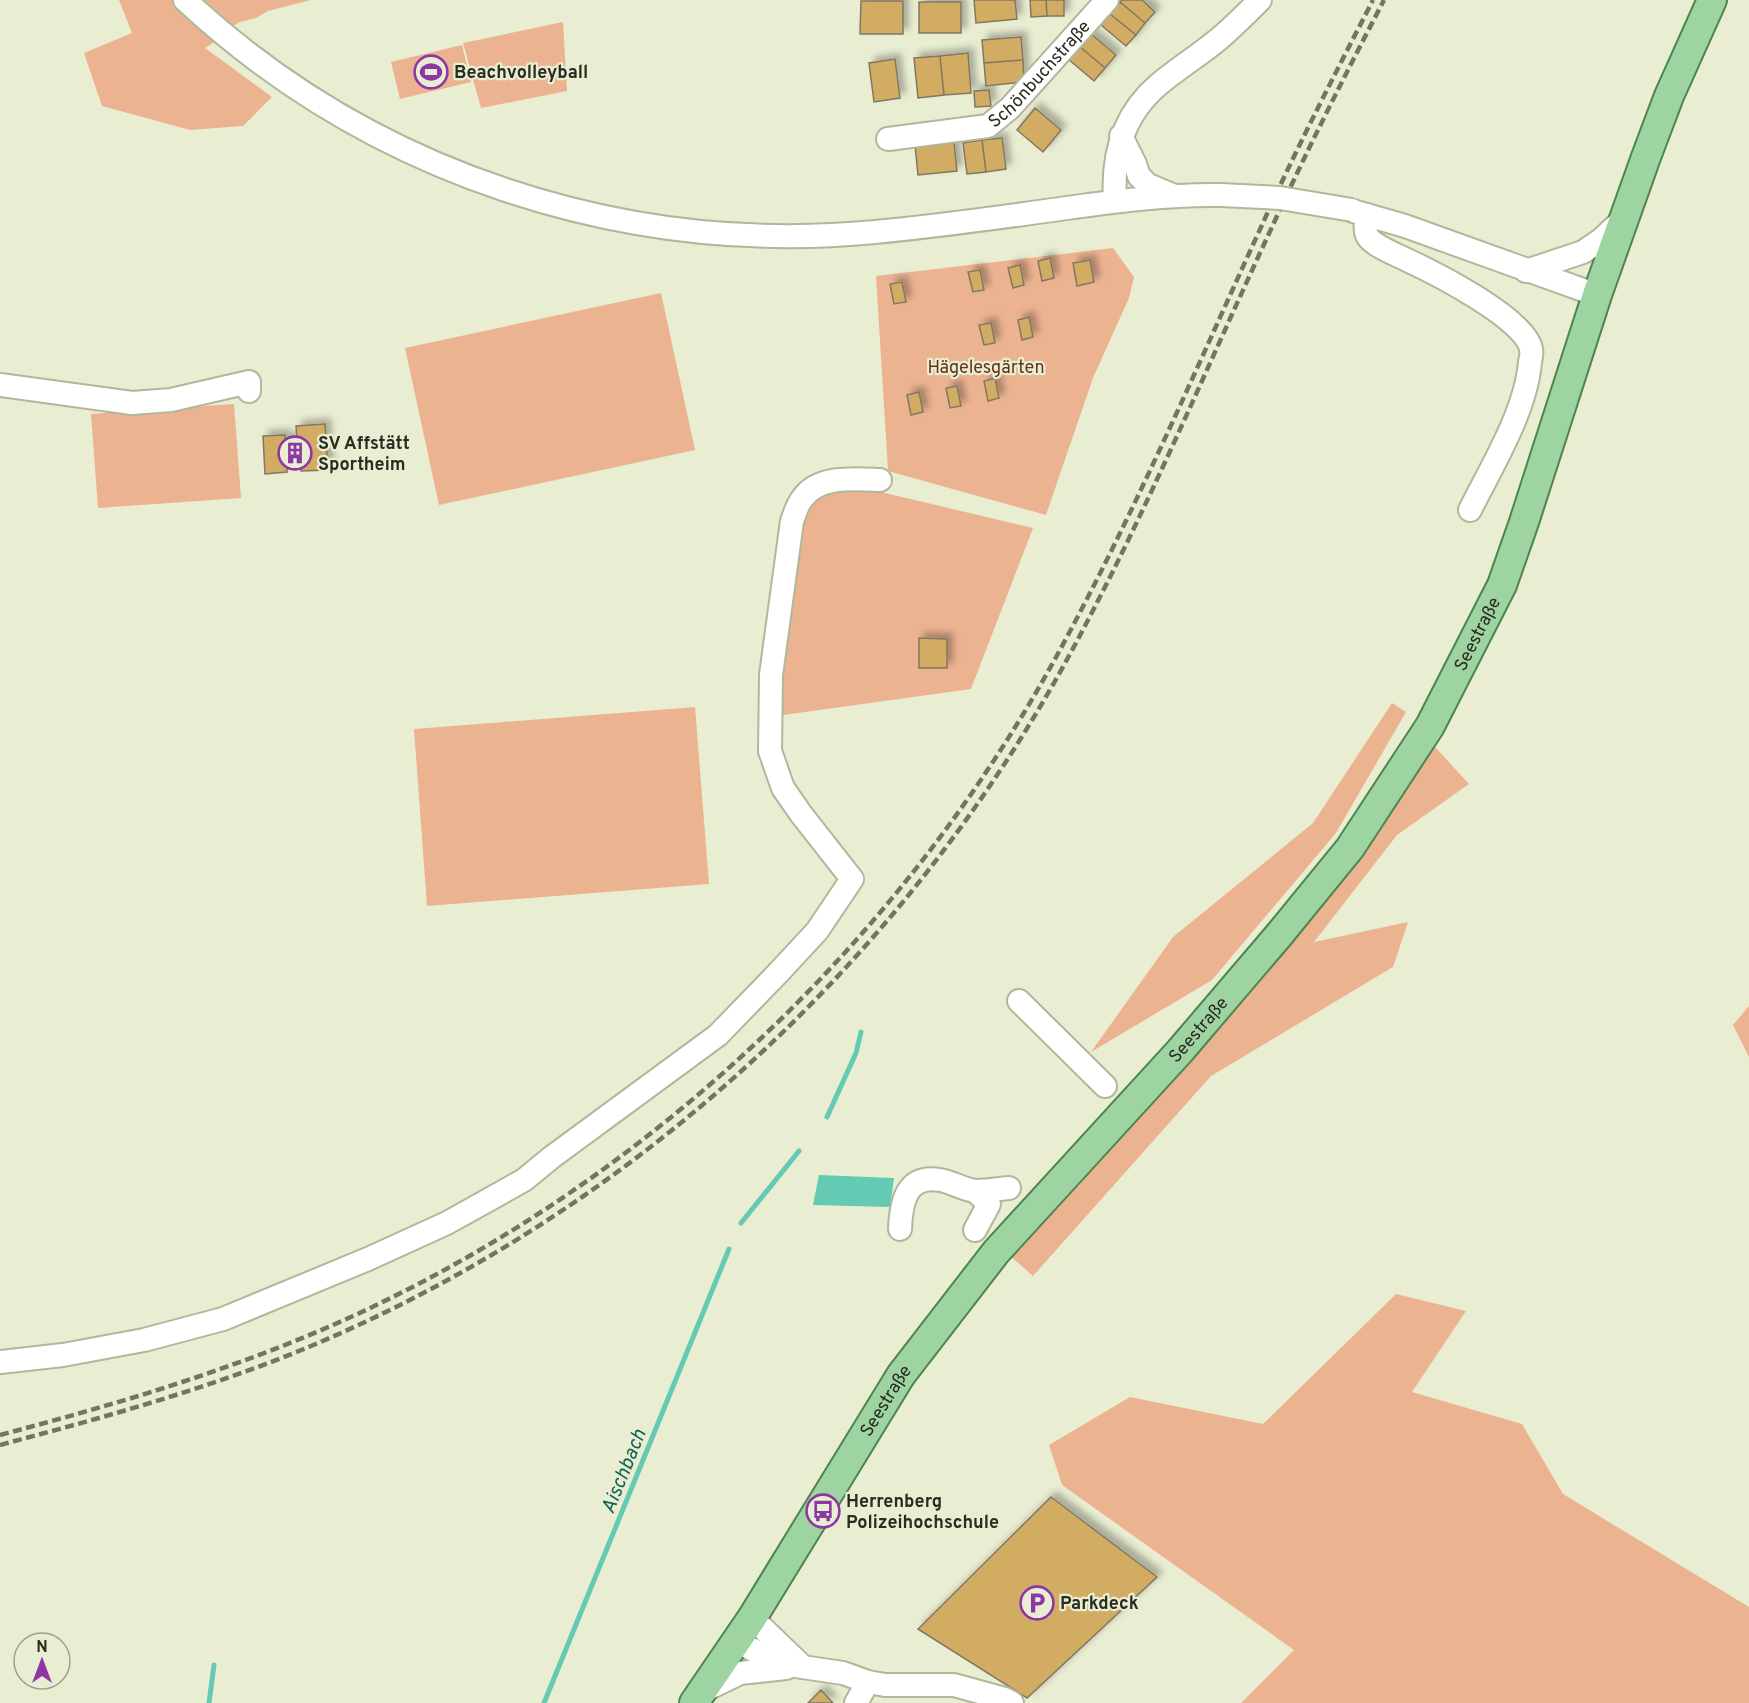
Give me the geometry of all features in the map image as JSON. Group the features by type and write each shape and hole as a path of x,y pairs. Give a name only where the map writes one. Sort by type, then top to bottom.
{"main road":[{"name":"Seestraße","path":"698,1697 744,1629 908,1366 996,1252 1180,1051 1350,848 1424,735 1502,585 1597,295 1625,217 1669,96 1712,0"}],"street":[{"path":"185,0 273,72 337,112 432,162 487,183 562,207 637,224 681,231 762,236 811,236 919,227 1172,195 1280,198 1359,213 1405,226 1597,295"},
{"name":"Schönbuchstraße","path":"888,139 988,126 1010,108 1107,0"},
{"path":"1115,201 1115,165 1121,136 1130,118 1156,86 1221,38 1260,0"},
{"path":"1121,136 1139,176 1148,185 1172,195"},
{"path":"1359,213 1367,237 1488,305 1525,335 1532,349 1525,389 1514,419 1470,510"},
{"path":"1526,271 1583,252 1602,239 1625,217"},
{"path":"0,384 132,403 171,400 249,382 249,391"},
{"path":"0,1362 63,1355 144,1340 223,1319 388,1250 447,1223 524,1180 561,1150 718,1035 817,931 852,879 783,788 770,751 771,675 792,521 802,498 819,485 848,478 880,480"},
{"path":"1019,1001 1105,1086"},
{"path":"900,1229 900,1211 909,1189 922,1180 939,1180 975,1191 1009,1188"},
{"path":"975,1191 989,1204 975,1230"},
{"path":"744,1629 766,1658 782,1664 843,1673 867,1682 889,1685 954,1685 1012,1703"},
{"path":"698,1697 740,1673 803,1667"},
{"path":"856,1703 867,1682"}],"green space":[{"path":"119,0 174,0 216,41 205,48 272,97 243,126 190,130 102,106 84,53 132,33"},
{"path":"198,0 311,0 268,11 229,28"},
{"path":"563,22 567,91 481,108 463,43"},
{"name":"Beachvolleyball","path":"462,45 471,82 400,99 391,62"},
{"name":"Hägelesgärten","path":"1113,248 1134,277 1129,298 1093,378 1046,515 888,471 876,276"},
{"path":"661,293 695,450 439,505 405,348"},
{"path":"234,404 241,498 98,508 91,414"},
{"path":"851,485 1033,528 971,689 776,716 801,521 810,503 819,494"},
{"path":"1392,703 1406,712 1336,833 1212,980 1091,1052 1173,937 1313,823"},
{"path":"695,707 709,884 427,906 414,729"},
{"path":"1434,746 1469,784 1397,835 1314,942 1408,922 1393,967 1211,1076 1033,1276 1006,1252"},
{"path":"1749,1006 1749,1057 1733,1025"},
{"path":"1396,1294 1466,1311 1412,1392 1522,1424 1563,1494 1749,1607 1749,1703 1241,1703 1294,1650 1062,1485 1049,1445 1130,1397 1263,1424"}],"water":[{"path":"819,1175 894,1178 890,1207 813,1205"}],"building":[{"path":"974,0 1015,0 1017,19 976,23"},
{"path":"1030,0 1046,0 1047,16 1031,17"},
{"path":"1046,0 1064,0 1064,16 1047,16"},
{"path":"1122,0 1142,0 1155,12 1145,23 1120,2"},
{"path":"861,1 903,1 903,34 860,34"},
{"path":"919,2 961,2 961,33 919,33"},
{"path":"1120,2 1145,23 1136,35 1110,14"},
{"path":"1110,14 1136,35 1126,46 1101,25"},
{"path":"1090,33 1116,55 1105,68 1079,46"},
{"path":"1021,37 1023,60 984,63 982,40"},
{"path":"1079,46 1105,68 1094,81 1068,59"},
{"path":"968,53 971,93 944,95 940,56"},
{"path":"940,56 944,95 918,98 914,58"},
{"path":"895,59 900,98 874,102 869,63"},
{"path":"1023,60 1024,82 986,86 984,63"},
{"path":"989,90 991,106 975,107 974,91"},
{"path":"1035,108 1061,130 1043,152 1017,130"},
{"path":"1002,138 1006,169 986,172 982,140"},
{"path":"982,140 986,172 967,174 963,143"},
{"path":"954,142 957,171 918,175 915,145"},
{"path":"1050,258 1054,278 1042,281 1038,261"},
{"path":"1090,260 1094,282 1077,286 1073,263"},
{"path":"1020,265 1024,285 1013,288 1008,268"},
{"path":"980,270 984,290 973,292 968,272"},
{"path":"902,282 906,302 894,304 890,284"},
{"path":"1029,317 1033,337 1022,340 1018,320"},
{"path":"991,323 995,343 984,345 979,325"},
{"path":"995,378 999,398 988,401 984,381"},
{"path":"957,386 961,406 950,408 946,388"},
{"path":"919,392 923,412 911,415 907,395"},
{"name":"SV Affstätt Sportheim","path":"325,424 328,470 301,471 300,466 287,467 287,472 265,474 263,436 285,435 285,439 297,439 296,426"},
{"path":"919,638 947,639 947,668 919,668"},
{"name":"Parkdeck","path":"1051,1497 1157,1577 1027,1698 918,1629"},
{"path":"821,1690 833,1703 808,1703"}],"waterway":[{"path":"827,1117 856,1053 861,1032"},
{"path":"741,1223 799,1151"},
{"name":"Aischbach","path":"544,1703 729,1249"},
{"path":"209,1703 214,1665"}],"railway":[{"path":"0,1435 186,1381 277,1348 366,1310 472,1254 574,1190 670,1118 761,1038 845,952 923,860 993,762 1055,659 1137,499 1288,168 1373,0"},
{"path":"0,1445 118,1412 235,1375 311,1346 428,1291 539,1225 645,1151 744,1068 837,977 921,880 997,775 1064,665 1146,503 1299,170 1384,0"}],"place":[{"name":"Beachvolleyball","path":"431,72"},
{"name":"SV Affstätt Sportheim","path":"295,453"},
{"name":"Herrenberg Polizeihochschule","path":"823,1511"},
{"name":"Parkdeck","path":"1037,1603"}]}
